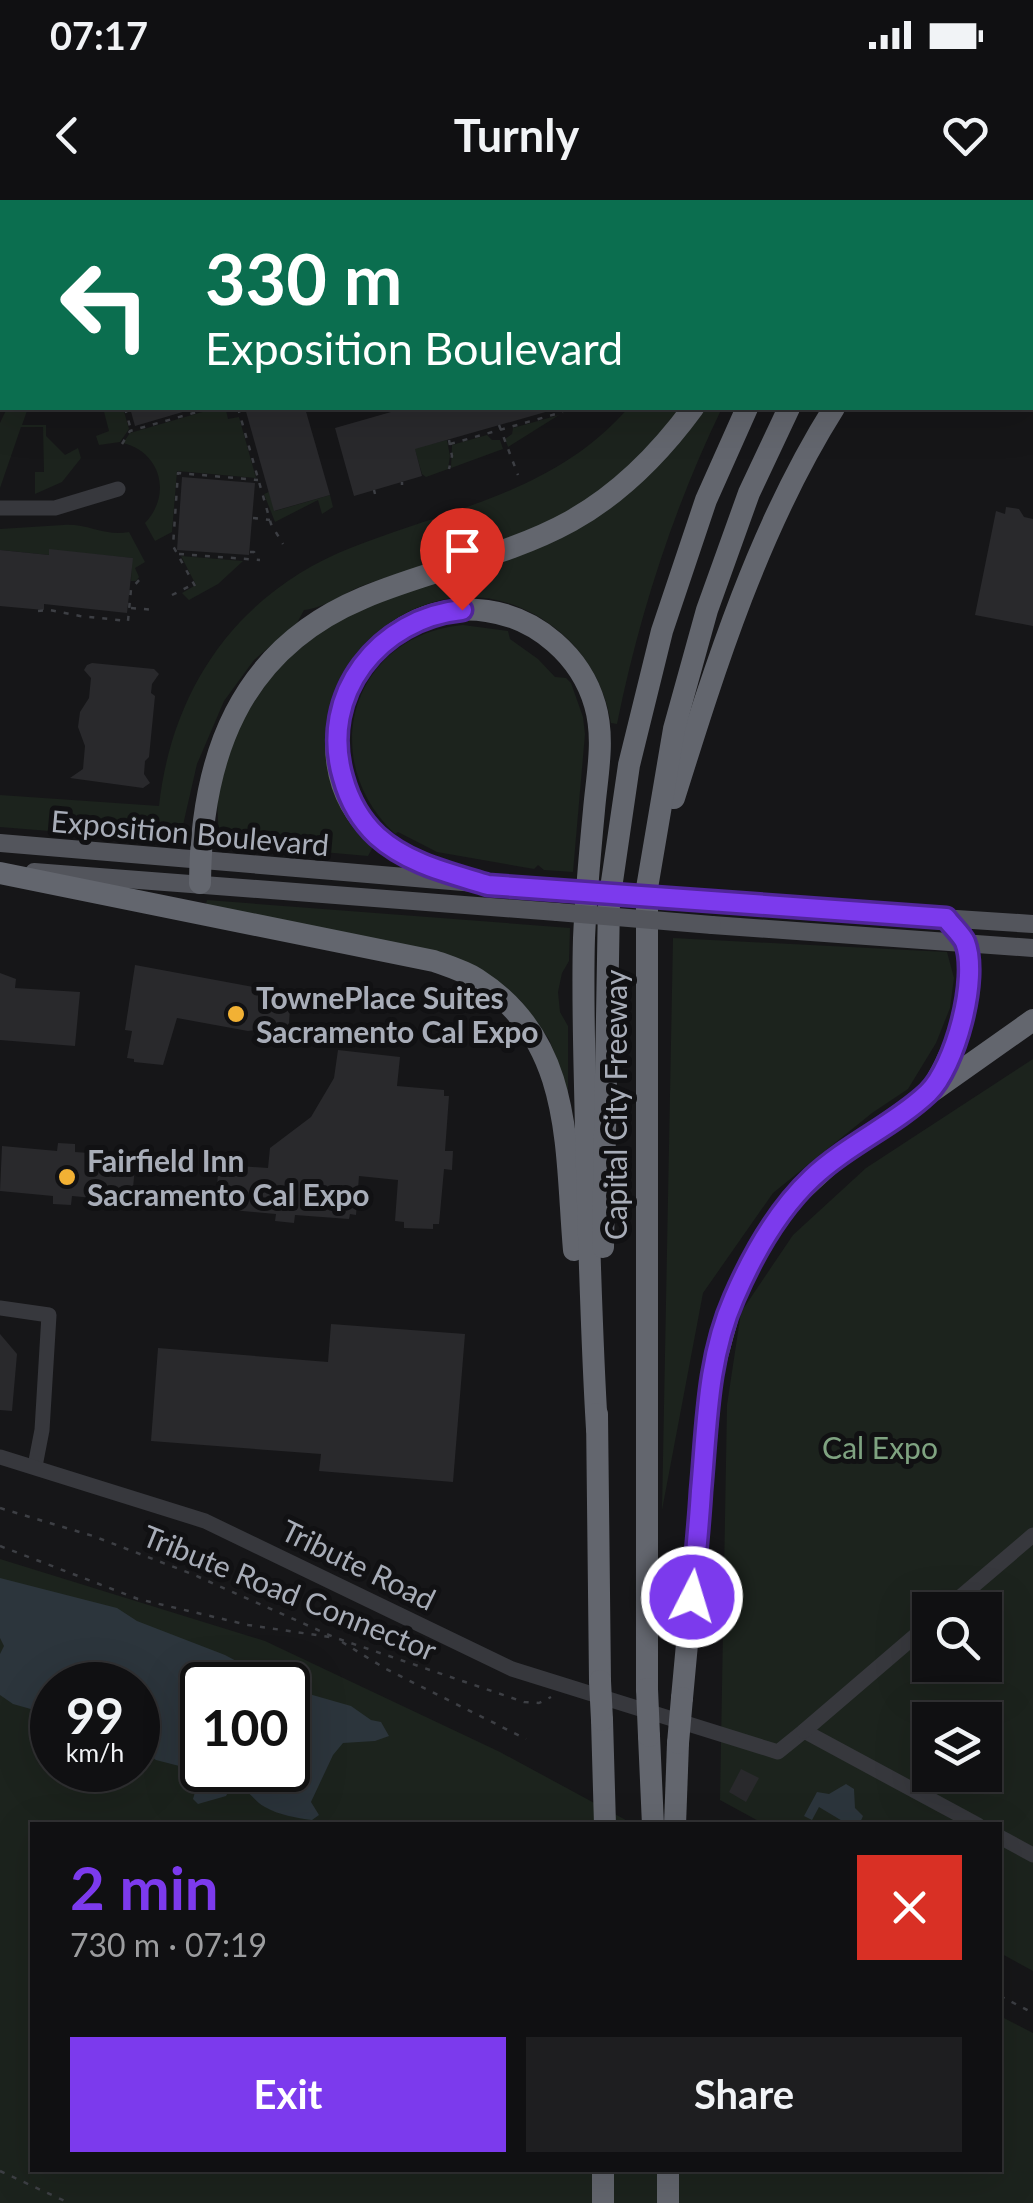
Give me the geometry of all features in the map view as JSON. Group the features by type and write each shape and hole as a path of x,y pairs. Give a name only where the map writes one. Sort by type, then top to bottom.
{"highway":[{"path":"200,872 202,816 224,734 252,685 286,647 324,618 365,597 514,546 579,516 631,479 691,410"},
{"name":"Capital City Freeway","path":"605,1822 596,1429 607,1114 608,902 629,766 662,631 706,500 746,410"},
{"name":"Capital City Freeway","path":"653,1822 647,1689 647,888 674,729 706,610 749,493 788,410"},
{"path":"647,888 714,670 755,564 833,410"},
{"path":"488,885 414,861 377,836 353,805 340,768 340,711 357,671 386,638 442,612 484,610 506,615 546,635 576,665 598,716 600,748 587,875 584,989 589,1292 596,1429"},
{"path":"0,871 434,961 474,977 508,1002 536,1036 554,1075 563,1117 596,1494"},
{"path":"930,1091 952,1054 964,1013 968,970 964,942 946,918"},
{"path":"674,1822 709,1397 716,1350 732,1300 760,1244 793,1198 832,1162 1033,1020"},
{"path":"603,2203 604,2172"},
{"path":"668,2172 668,2203"}],"main road":[{"name":"Exposition Boulevard","path":"0,843 200,872 557,912 1033,948"},
{"name":"Exposition Boulevard","path":"0,871 200,872 488,885 1033,924"}],"street":[{"path":"0,508 55,508 118,489"},
{"path":"0,1308 49,1315 42,1430 35,1466"},
{"name":"Tribute Road","path":"0,1456 204,1521 512,1670 684,1734 778,1752 804,1731"},
{"path":"967,1592 1033,1535"},
{"path":"912,1638 804,1731 972,1822"},
{"path":"1002,1838 1033,1855"}],"path":[{"path":"126,410 132,430"},
{"path":"122,444 132,430 198,410"},
{"path":"239,410 259,489 283,544"},
{"path":"449,468 449,442 563,412"},
{"path":"499,428 518,476"},
{"path":"248,445 255,443"},
{"path":"172,595 194,585 173,546 178,473 258,480"},
{"path":"259,489 268,490"},
{"path":"252,518 270,520"},
{"path":"177,554 260,560 250,552"},
{"path":"38,612 74,612 128,620 131,589 140,578"},
{"path":"130,607 156,610"},
{"path":"102,610 102,618"},
{"name":"Tribute Road Connector","path":"0,1508 121,1546 336,1638 524,1702 550,1700 553,1684"},
{"path":"0,1546 138,1598 248,1625 336,1638 386,1669 526,1739"},
{"path":"1002,1997 1033,2013"},
{"path":"0,2171 69,2203"}],"green space":[{"path":"6,410 27,410 22,425 46,425 46,436 65,455 78,448 81,458 62,482 35,494 35,472 44,472 43,427 21,427 0,488 0,423"},
{"path":"104,410 124,410 129,429 120,442 99,445 96,436 109,431"},
{"path":"209,410 226,410 228,419 239,417 256,478 177,471 172,532 155,541 145,523 158,500 158,476 146,455 123,443 130,433"},
{"path":"626,410 679,410 624,470 556,519 510,539 367,584 304,610 297,623 254,660 224,701 197,764 178,835 148,839 0,827 0,795 159,806 166,763 196,683 218,648 276,589 353,547 535,478 600,436"},
{"path":"699,410 721,410 688,484 660,562 617,724 611,723 593,673 560,632 507,603 455,598 406,613 366,644 338,687 328,738 338,793 373,847 368,856 219,843 217,798 236,729 278,666 341,616 557,535"},
{"path":"404,413 431,444 447,440 448,469 426,477 422,474"},
{"path":"559,415 508,447 505,439 513,428"},
{"path":"487,435 500,440 503,449 451,468 452,445"},
{"path":"269,492 275,511 330,495 333,507 322,514 318,500 275,522 264,494"},
{"path":"63,525 129,532 145,562 135,568 139,577 131,581 132,558 50,550 49,555 0,550 0,529"},
{"path":"181,556 243,561 218,584 189,600 182,593 196,585"},
{"path":"463,625 508,631 510,639 555,677 571,683 585,734 573,872 437,852 398,832 395,834 370,804 356,771 352,738 357,705 372,676 394,651 425,634"},
{"path":"207,900 570,928 569,961 558,992 560,1012 568,1026 568,1107 549,1039 520,1000 481,970 206,904"},
{"path":"673,938 947,952 954,978 950,1008 936,1043 908,1089 773,1193 703,1293 662,1510"},
{"name":"Cal Expo","path":"1033,1059 1033,1971 1002,1954 1002,1822 760,1822 720,1800 727,1405 741,1312 793,1235 866,1168"},
{"path":"0,1559 265,1641 309,1662 180,1662 180,1792 310,1792 310,1662 500,1752 629,1822 30,1822 30,2172 1002,2172 1002,2017 1033,2033 1033,2203 0,2203"}],"shaded area":[{"path":"0,1578 117,1608 137,1621 238,1662 180,1662 180,1766 160,1761 160,1662 30,1662 30,1709 0,1695 0,1654 4,1646 0,1638"},
{"path":"310,1694 351,1706 381,1722 389,1736 343,1743 333,1755 311,1802 319,1815 312,1820 260,1804 247,1792 310,1792"},
{"path":"846,1784 854,1789 855,1808 863,1816 860,1822 844,1822 819,1807 812,1820 804,1816 817,1792 829,1794"},
{"path":"195,1792 228,1792 198,1804 193,1799"}],"building":[{"path":"131,410 186,411 135,426"},
{"path":"246,410 306,410 330,495 274,511"},
{"path":"398,410 549,410 415,449 422,476 354,496 335,428"},
{"path":"182,477 255,483 249,555 177,550"},
{"path":"1006,507 1019,509 1024,517 1033,519 1033,626 975,615 996,511 1005,514"},
{"path":"49,549 133,558 127,613 44,604 44,610 0,606 0,550 49,555"},
{"path":"92,663 154,669 159,674 152,684 151,693 155,696 149,757 145,761 144,774 150,783 143,788 70,778 83,769 85,746 78,727 80,712 89,698 91,678 84,670"},
{"name":"TownePlace Suites Sacramento Cal Expo","path":"135,965 291,994 289,1023 284,1031 256,1026 256,1030 248,1031 177,1018 163,1065 134,1062 127,1058 132,1031 125,1030"},
{"path":"0,973 16,979 15,988 80,992 75,1046 0,1040"},
{"path":"338,1050 400,1057 397,1086 444,1090 444,1096 449,1096 445,1151 453,1151 452,1170 444,1169 439,1224 433,1224 433,1229 404,1228 404,1222 395,1221 398,1180 359,1176 356,1215 350,1214 349,1219 295,1215 294,1223 275,1221 276,1214 221,1209 222,1204 216,1203 218,1172 224,1172 225,1165 268,1168 270,1148 311,1117 334,1078"},
{"name":"Fairfield Inn Sacramento Cal Expo","path":"58,1143 75,1144 75,1152 130,1156 129,1166 135,1166 132,1199 72,1196 71,1205 53,1204 53,1196 0,1191 2,1146 57,1151"},
{"path":"331,1324 465,1334 453,1482 319,1471 321,1454 151,1441 158,1348 328,1362"},
{"path":"0,1334 17,1354 12,1411 0,1410"},
{"path":"741,1769 759,1778 746,1802 729,1792"}],"place":[{"name":"TownePlace Suites Sacramento Cal Expo","path":"236,1014"},
{"name":"Fairfield Inn Sacramento Cal Expo","path":"67,1177"}],"route":[{"path":"462,610 423,618 386,638 357,671 340,711 337,746 346,789 364,821 399,852 414,861 488,885 946,918 964,942 968,970 964,1013 952,1054 930,1091 832,1162 793,1198 760,1244 732,1300 716,1350 709,1397 692,1597"}]}
